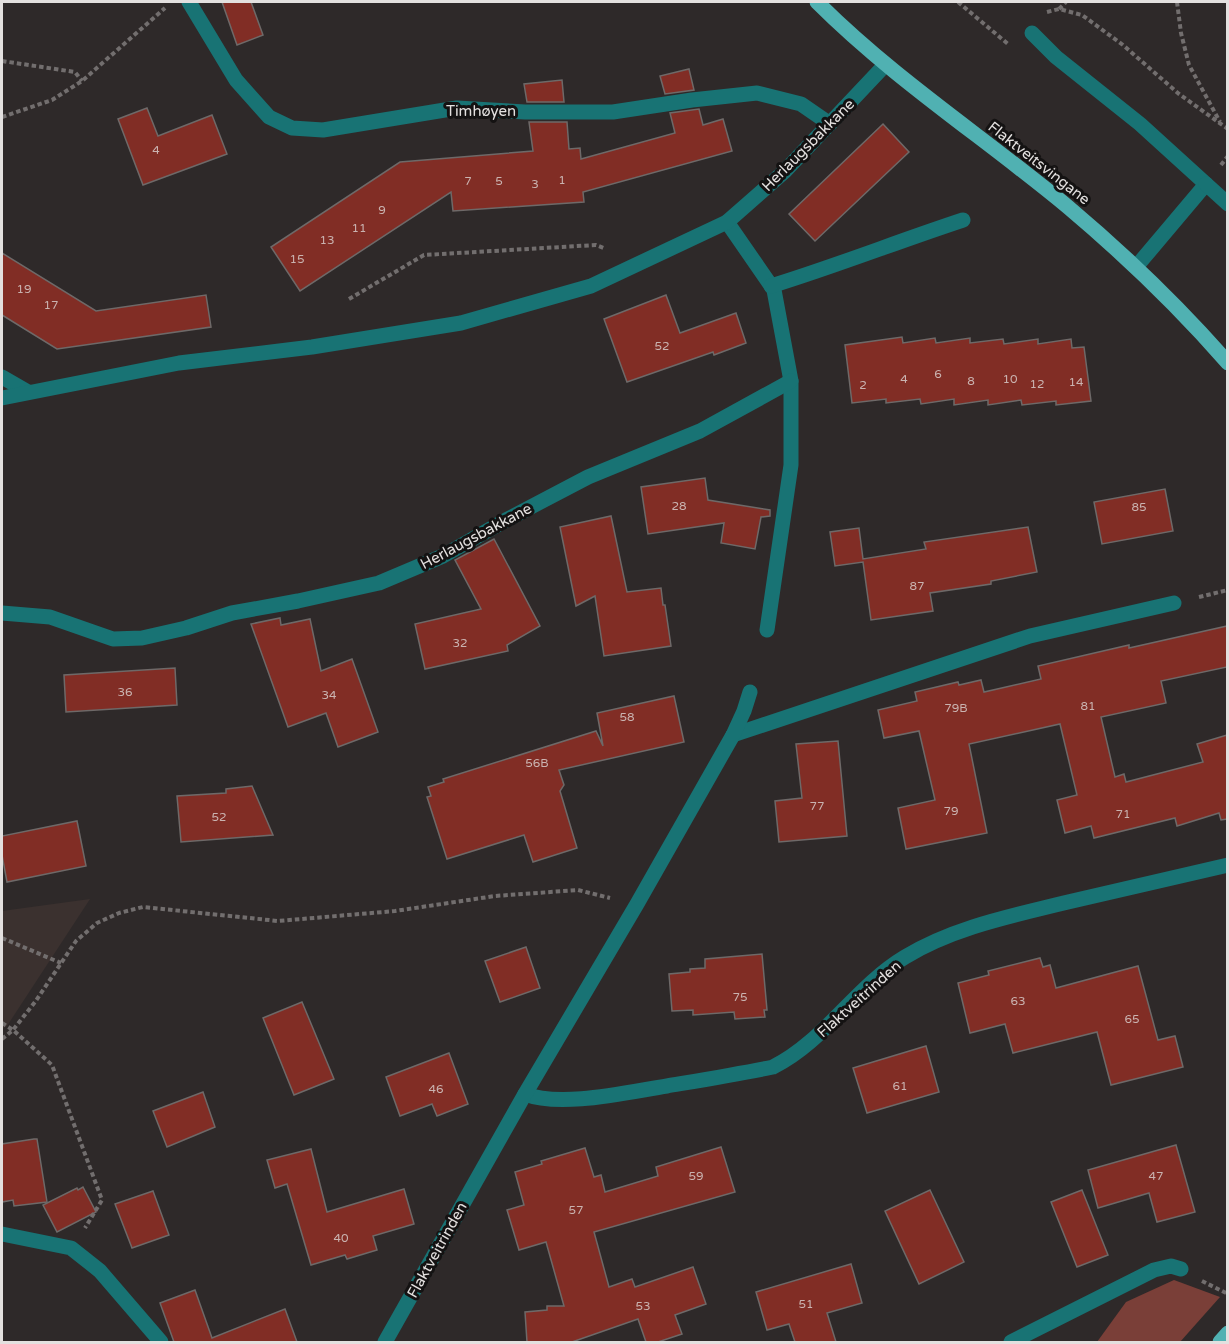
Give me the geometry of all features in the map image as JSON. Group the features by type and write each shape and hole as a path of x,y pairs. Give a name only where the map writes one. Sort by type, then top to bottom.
{"main road":[{"name":"Flaktveitsvingane","path":"817,2 885,65 1067,207 1136,267 1227,363"},
{"path":"1220,1342 1227,1333"}],"street":[{"name":"Timhøyen","path":"189,2 237,80 269,117 292,128 323,130 457,108 525,112 613,112 757,93 801,104 830,124"},
{"path":"1032,33 1056,57 1140,124 1227,204"},
{"name":"Herlaugsbakkane","path":"2,398 180,363 312,347 460,323 591,286 728,222 785,171 885,65"},
{"path":"1136,267 1206,184"},
{"path":"771,286 963,220"},
{"path":"728,222 774,290 791,381 791,465 767,630"},
{"path":"2,377 28,392"},
{"name":"Herlaugsbakkane","path":"2,613 50,617 113,639 142,638 186,628 232,613 379,583 443,556 588,477 700,431 791,381"},
{"path":"733,735 1030,636 1174,603"},
{"name":"Flaktveitrinden","path":"385,1342 525,1094 733,735 750,692"},
{"name":"Flaktveitrinden","path":"525,1094 537,1099 614,1095 772,1067 791,1058 813,1041 882,974 926,945 960,930 1007,917 1227,865"},
{"path":"2,1234 71,1248 100,1271 161,1342"},
{"path":"1011,1342 1154,1270 1171,1266 1181,1269"}],"path":[{"path":"2,117 52,100 82,81 173,2"},
{"path":"1066,2 1059,9 1082,15 1095,23 1179,94 1227,129"},
{"path":"1177,2 1181,33 1189,64 1220,123"},
{"path":"2,61 75,72 82,81"},
{"path":"349,299 424,255 596,245 613,252 634,267"},
{"path":"2,1039 13,1030 35,1002 76,941 97,923 119,912 143,907 278,921 395,911 495,896 578,890 637,904"},
{"path":"2,938 61,963"},
{"path":"2,1023 52,1065 102,1200 71,1248"}],"shaded area":[{"path":"90,899 7,1026 2,1029 2,911"},
{"path":"1174,1280 1220,1297 1180,1342 1097,1342 1126,1302"}],"building":[{"path":"222,2 251,2 263,35 237,45"},
{"path":"689,69 694,90 665,94 660,76"},
{"path":"562,80 564,102 527,102 524,84"},
{"path":"147,108 158,136 212,115 227,154 143,185 118,119"},
{"path":"699,109 703,125 723,119 732,151 583,192 584,202 453,211 451,192 300,291 271,247 400,162 533,151 529,122 567,122 569,149 580,148 581,159 675,133 670,113"},
{"path":"883,124 909,152 815,241 789,214"},
{"path":"2,253 96,311 206,295 211,327 57,349 2,315"},
{"path":"666,295 680,333 736,313 746,343 627,382 604,319"},
{"path":"902,337 903,343 935,338 936,343 970,338 970,343 1003,339 1004,344 1038,339 1038,344 1071,339 1072,348 1084,347 1091,401 1056,405 1056,401 1022,405 1021,400 988,405 988,400 954,405 954,399 921,404 920,399 886,403 886,399 852,403 845,345"},
{"path":"705,478 708,500 770,510 770,516 761,517 755,549 721,543 724,523 648,534 641,487"},
{"path":"1165,489 1173,531 1102,544 1094,502"},
{"path":"611,516 627,592 661,588 671,646 604,656 595,596 576,606 560,527"},
{"path":"1028,527 1037,572 991,581 991,584 930,593 933,611 871,620 863,562 835,566 830,532 859,528 863,559 926,549 924,542"},
{"path":"494,539 540,626 507,645 508,651 425,669 415,624 481,609 455,560"},
{"path":"280,618 281,625 310,619 321,671 352,659 378,732 338,747 326,713 288,727 251,624"},
{"path":"1227,626 1227,667 1161,681 1166,703 1101,717 1115,777 1124,774 1126,782 1203,762 1197,744 1227,735 1227,819 1221,820 1219,813 1177,826 1175,818 1094,838 1091,826 1065,833 1057,800 1077,795 1060,724 969,744 987,833 906,849 898,808 935,800 919,731 884,738 878,710 917,701 915,692 958,682 959,685 981,680 984,692 1041,679 1038,666"},
{"path":"175,668 177,705 66,712 64,675"},
{"path":"674,696 684,742 559,770 564,785 560,791 577,848 533,862 524,835 447,859 427,797 431,796 428,787 444,782 443,779 596,731 603,746 597,713"},
{"path":"838,741 847,836 779,842 775,801 802,798 796,744"},
{"path":"252,786 273,835 181,842 177,796 226,793 226,789"},
{"path":"77,821 86,866 7,882 2,855 2,836"},
{"path":"526,947 540,988 500,1002 485,961"},
{"path":"762,954 767,1010 764,1010 765,1017 735,1019 734,1012 693,1015 693,1010 672,1011 669,974 705,968 705,959"},
{"path":"1040,958 1043,967 1050,965 1056,988 1138,966 1158,1040 1175,1036 1183,1067 1111,1085 1097,1032 1013,1053 1005,1024 970,1033 958,983 989,975 988,971"},
{"path":"302,1002 334,1079 294,1095 263,1018"},
{"path":"926,1046 939,1092 867,1113 853,1068"},
{"path":"449,1053 468,1104 437,1116 432,1104 400,1116 386,1077"},
{"path":"203,1092 215,1127 167,1147 153,1111"},
{"path":"37,1139 47,1202 14,1206 13,1200 2,1202 2,1144"},
{"path":"1176,1145 1195,1212 1157,1222 1149,1193 1098,1208 1088,1170"},
{"path":"721,1147 735,1192 594,1232 609,1287 632,1279 635,1287 693,1267 706,1304 675,1315 682,1334 658,1342 646,1342 638,1319 572,1342 527,1342 525,1312 547,1310 547,1306 564,1306 546,1242 519,1250 507,1210 524,1205 515,1172 542,1164 541,1161 585,1148 594,1177 601,1175 605,1192 658,1176 656,1167"},
{"path":"311,1149 327,1212 404,1189 414,1224 373,1236 377,1250 347,1259 345,1255 311,1265 287,1184 275,1188 267,1160"},
{"path":"83,1187 96,1212 57,1232 43,1205"},
{"path":"930,1190 964,1262 919,1284 885,1211"},
{"path":"1082,1190 1108,1255 1077,1267 1051,1202"},
{"path":"153,1191 169,1235 132,1248 115,1204"},
{"path":"851,1264 862,1303 827,1313 836,1342 795,1342 789,1324 767,1330 756,1292"},
{"path":"195,1290 212,1338 285,1309 297,1342 174,1342 160,1303"}]}
